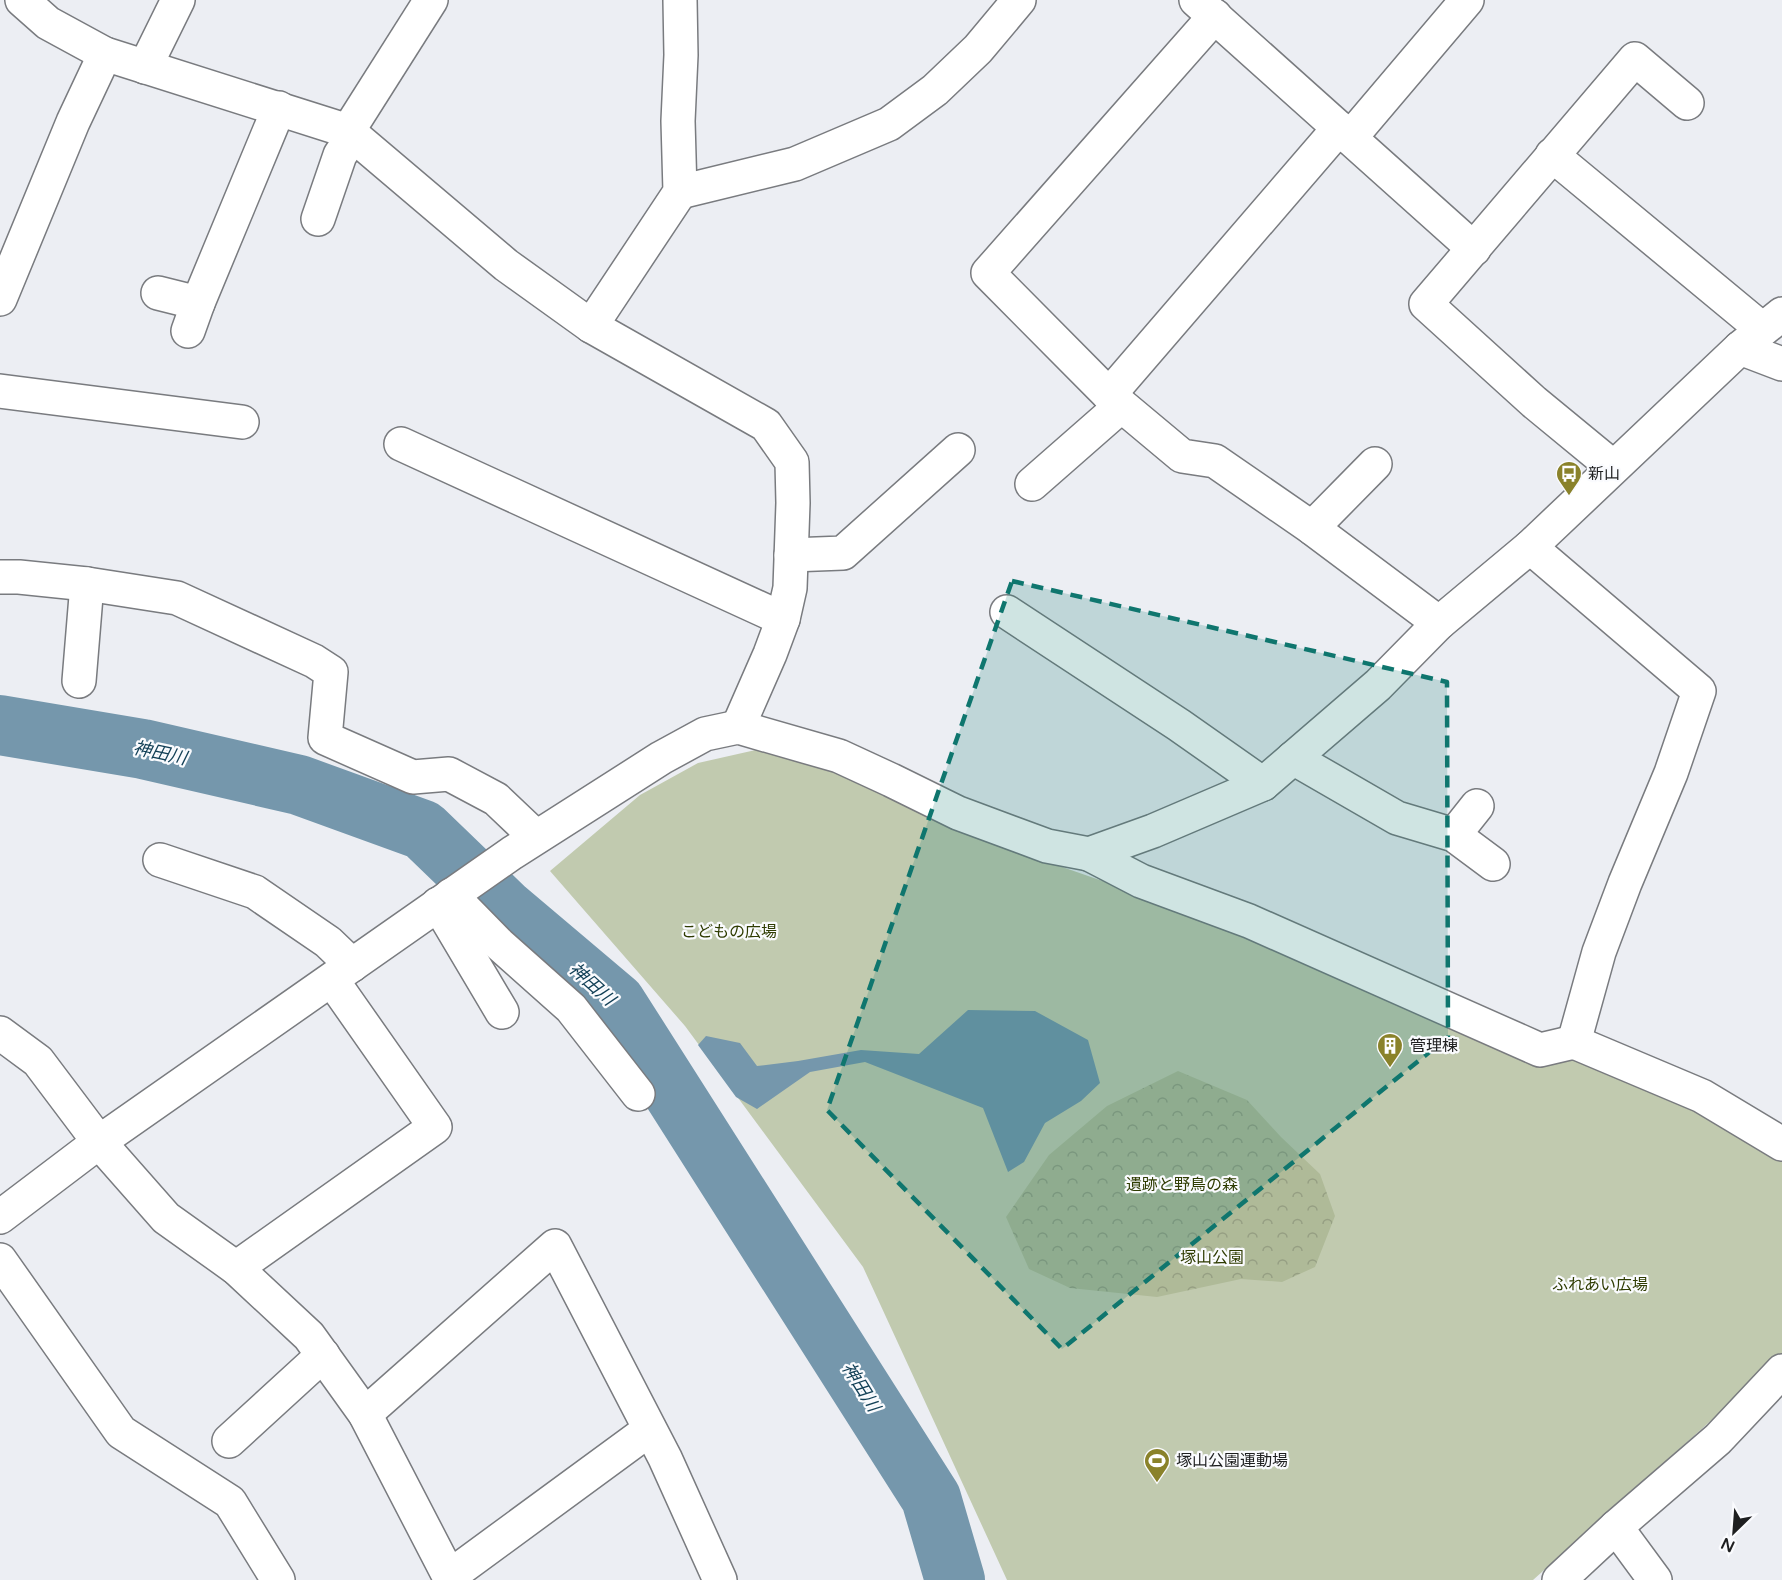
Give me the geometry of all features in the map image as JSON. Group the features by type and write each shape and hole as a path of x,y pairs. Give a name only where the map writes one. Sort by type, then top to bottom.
{"street":[{"path":"22,0 48,22 105,54 351,133 506,265 591,326 766,426 792,462 790,588 783,619 770,654 738,727"},
{"path":"146,67 178,0"},
{"path":"318,219 340,156 351,133 431,0"},
{"path":"591,326 680,192 678,121 681,55 680,0"},
{"path":"680,192 795,164 889,124 935,90 978,50 1019,0"},
{"path":"1032,484 1115,400 1344,133 1467,0"},
{"path":"1440,623 1312,528 1215,461 1182,456 1115,400 988,273 1205,8 1474,249"},
{"path":"0,299 73,122 105,54"},
{"path":"1613,467 1534,402 1426,304 1635,58 1687,103"},
{"path":"158,293 193,317 279,108"},
{"path":"1552,155 1762,330 1782,364"},
{"path":"1089,854 1153,831 1263,784 1378,685 1440,623 1530,547 1762,330"},
{"path":"0,391 242,422"},
{"path":"401,444 783,619"},
{"path":"790,555 843,553 958,450"},
{"path":"1312,528 1375,464"},
{"path":"1530,547 1699,691 1671,773 1599,952 1574,1042"},
{"path":"0,577 87,584 177,598 314,661 331,672 325,738 413,777 449,774 496,799 536,837"},
{"path":"79,681 87,584"},
{"path":"1007,612 1179,725 1263,784"},
{"path":"0,1217 99,1142 536,837 661,758 705,734 738,727 839,756 958,813 1047,846 1089,854 1141,881 1250,921 1540,1050 1574,1042 1702,1096 1782,1144"},
{"path":"1293,758 1397,818 1454,835 1493,864"},
{"path":"1454,835 1477,806"},
{"path":"160,860 255,892 328,942 342,972 435,1127 236,1268"},
{"path":"449,897 502,1012"},
{"path":"449,897 571,1008 638,1094"},
{"path":"0,1033 38,1061 99,1142 166,1218 236,1268 309,1336 365,1414 451,1578 649,1430"},
{"path":"365,1414 555,1246 664,1458 720,1580"},
{"path":"0,1260 121,1432 230,1502 278,1580"},
{"path":"229,1441 323,1355"},
{"path":"1559,1580 1718,1438 1782,1371"},
{"path":"1616,1527 1654,1580"}],"highlighted area":[{"path":"1012,581 1447,682 1448,1037 1062,1349 827,1110"}],"green space":[{"name":"塚山公園","path":"760,749 806,760 1025,854 1396,983 1689,1105 1782,1157 1782,1357 1533,1580 1007,1580 863,1267 685,1026 550,871 640,795 698,763"},
{"name":"遺跡と野鳥の森","path":"1178,1071 1247,1100 1320,1174 1335,1216 1315,1267 1282,1282 1241,1279 1157,1297 1070,1288 1029,1269 1006,1217 1049,1155 1107,1106"}],"water":[{"path":"968,1010 1035,1011 1088,1040 1100,1083 1081,1101 1045,1123 1024,1162 1008,1172 983,1108 865,1062 810,1072 757,1109 736,1097 698,1045 706,1036 740,1043 757,1066 861,1050 919,1054"}],"waterway":[{"name":"神田川","path":"0,725 143,749 299,785 423,830 506,910 616,1003 931,1498 955,1580"}],"place":[{"name":"新山","path":"1569,497"},
{"name":"管理棟","path":"1390,1069"},
{"name":"塚山公園運動場","path":"1157,1484"}],"park label":[{"name":"こどもの広場","path":"729,932"},
{"name":"ふれあい広場","path":"1600,1285"}]}
